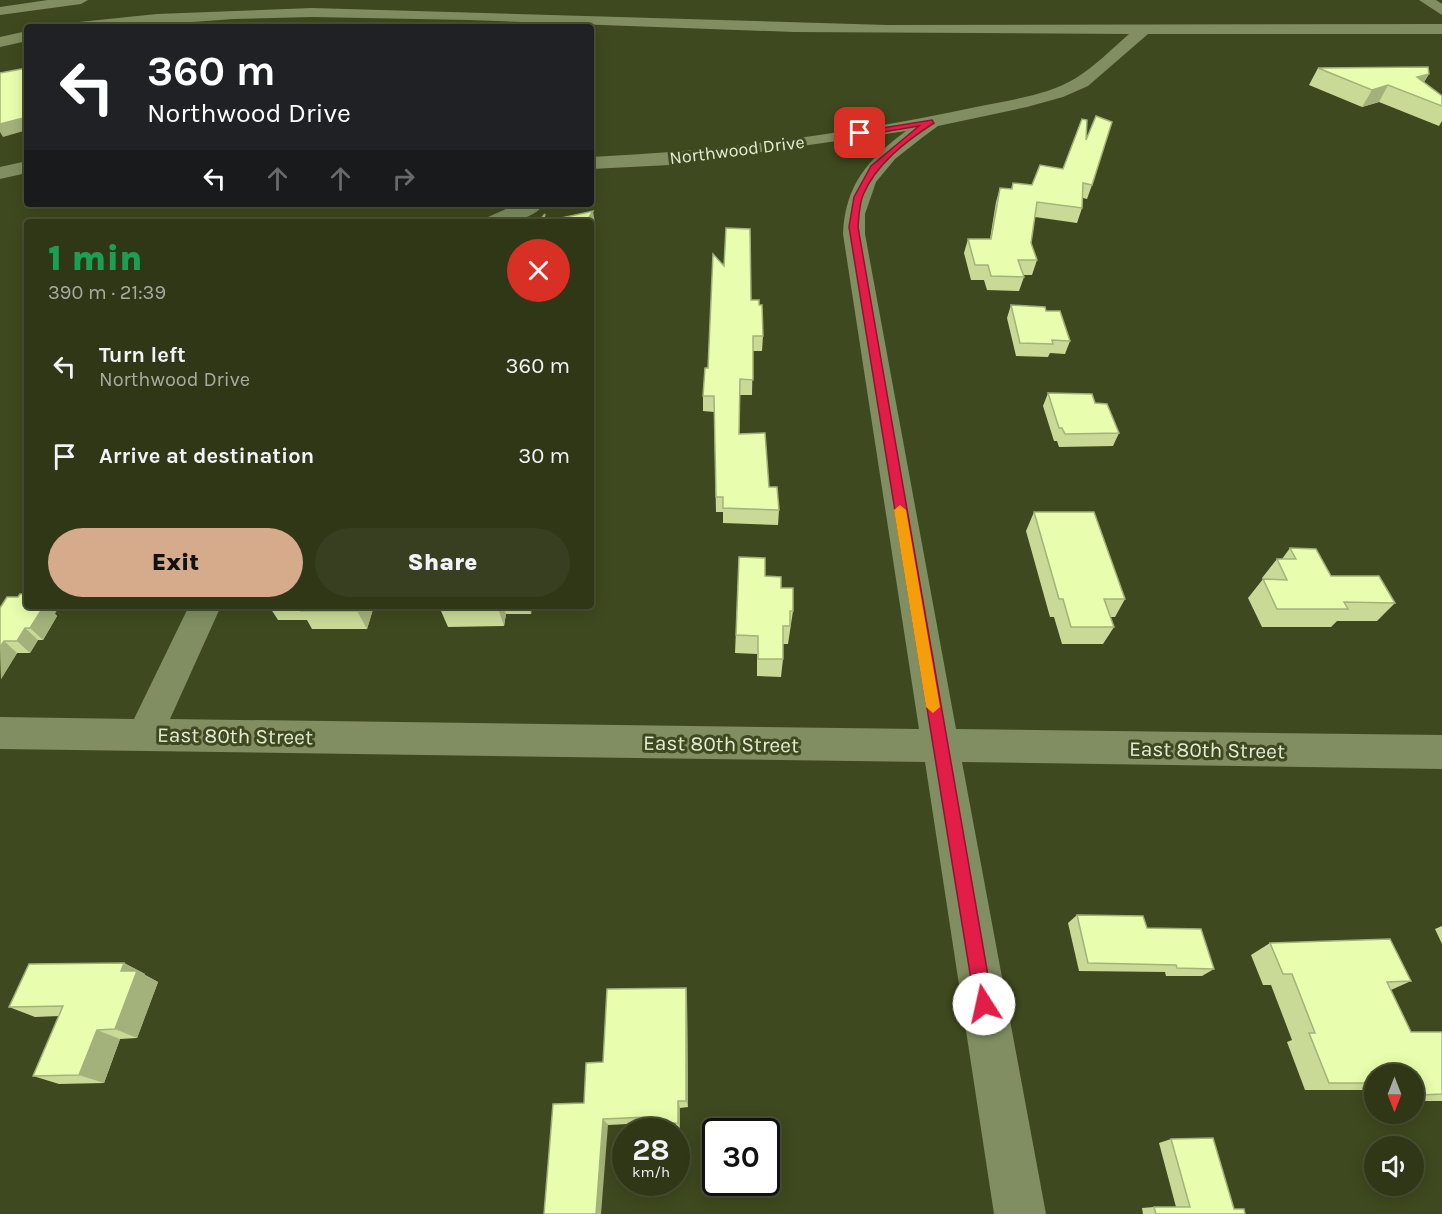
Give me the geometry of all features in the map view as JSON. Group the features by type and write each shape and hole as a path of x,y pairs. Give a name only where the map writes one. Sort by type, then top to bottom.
{"street":[{"path":"0,11 81,0"},
{"path":"409,12 421,0"},
{"path":"1426,0 1442,11"},
{"path":"101,24 231,5 762,27 1442,29"},
{"name":"Northwood Drive","path":"594,163 638,162 766,147 932,122 1057,93 1091,76 1145,29"},
{"path":"0,42 24,37"},
{"path":"932,122 913,133 874,168 858,197 854,227 1020,1214"},
{"path":"594,179 638,162"},
{"path":"0,173 24,168"},
{"path":"502,219 528,207"},
{"path":"145,734 204,609"},
{"name":"East 80th Street","path":"0,733 1442,752"}],"building":[{"path":"1428,67 1429,74 1417,77 1442,96 1442,106 1388,85 1372,90 1318,68"},
{"path":"24,69 24,118 0,124 0,73"},
{"path":"1096,116 1112,122 1092,185 1083,183 1082,208 1037,202 1031,243 1037,260 1018,260 1024,277 991,276 988,265 975,265 968,239 991,239 1000,188 1012,189 1013,183 1032,185 1040,165 1063,169 1082,119 1087,120 1086,140"},
{"path":"593,211 588,219 557,219"},
{"path":"726,228 750,229 751,300 759,300 759,305 762,305 763,336 753,336 753,380 740,379 739,434 765,433 769,487 777,487 779,510 723,508 723,497 716,497 714,396 703,396 705,368 708,368 713,254 724,266"},
{"path":"1011,305 1045,307 1046,311 1060,311 1070,341 1052,340 1053,344 1020,343"},
{"path":"1048,393 1092,394 1095,403 1107,404 1119,433 1065,434 1062,428 1059,428"},
{"path":"1034,512 1094,512 1125,599 1104,599 1114,627 1071,627 1063,599 1059,599"},
{"path":"1290,548 1316,549 1331,576 1379,576 1395,603 1344,602 1348,609 1277,609 1263,579 1287,580 1277,559 1296,559"},
{"path":"739,557 765,558 765,576 781,577 781,588 793,588 793,611 790,611 790,626 783,626 783,659 758,659 758,636 736,635"},
{"path":"24,594 24,609 42,609 30,628 25,628 17,641 4,641 0,647 0,608 7,597 18,597"},
{"path":"302,609 358,609 357,611 301,611"},
{"path":"1077,915 1143,916 1147,928 1201,929 1214,969 1177,968 1176,965 1088,963"},
{"path":"1390,939 1411,981 1387,982 1411,1032 1442,1032 1442,1094 1424,1095 1424,1064 1364,1064 1364,1083 1329,1083 1309,1033 1315,1033 1292,974 1283,974 1270,943"},
{"path":"124,963 121,971 137,971 115,1029 97,1030 79,1075 33,1076 63,1006 9,1007 29,964"},
{"path":"686,988 686,1101 678,1101 678,1118 603,1119 596,1214 544,1214 553,1104 584,1103 586,1063 603,1062 607,989"},
{"path":"1213,1138 1234,1209 1244,1209 1245,1214 1156,1214 1154,1207 1190,1207 1171,1139"}],"slow traffic":[{"path":"900,510 933,707"}],"route":[{"path":"860,133 932,122 913,133 874,168 858,197 854,227 984,1004"}]}
